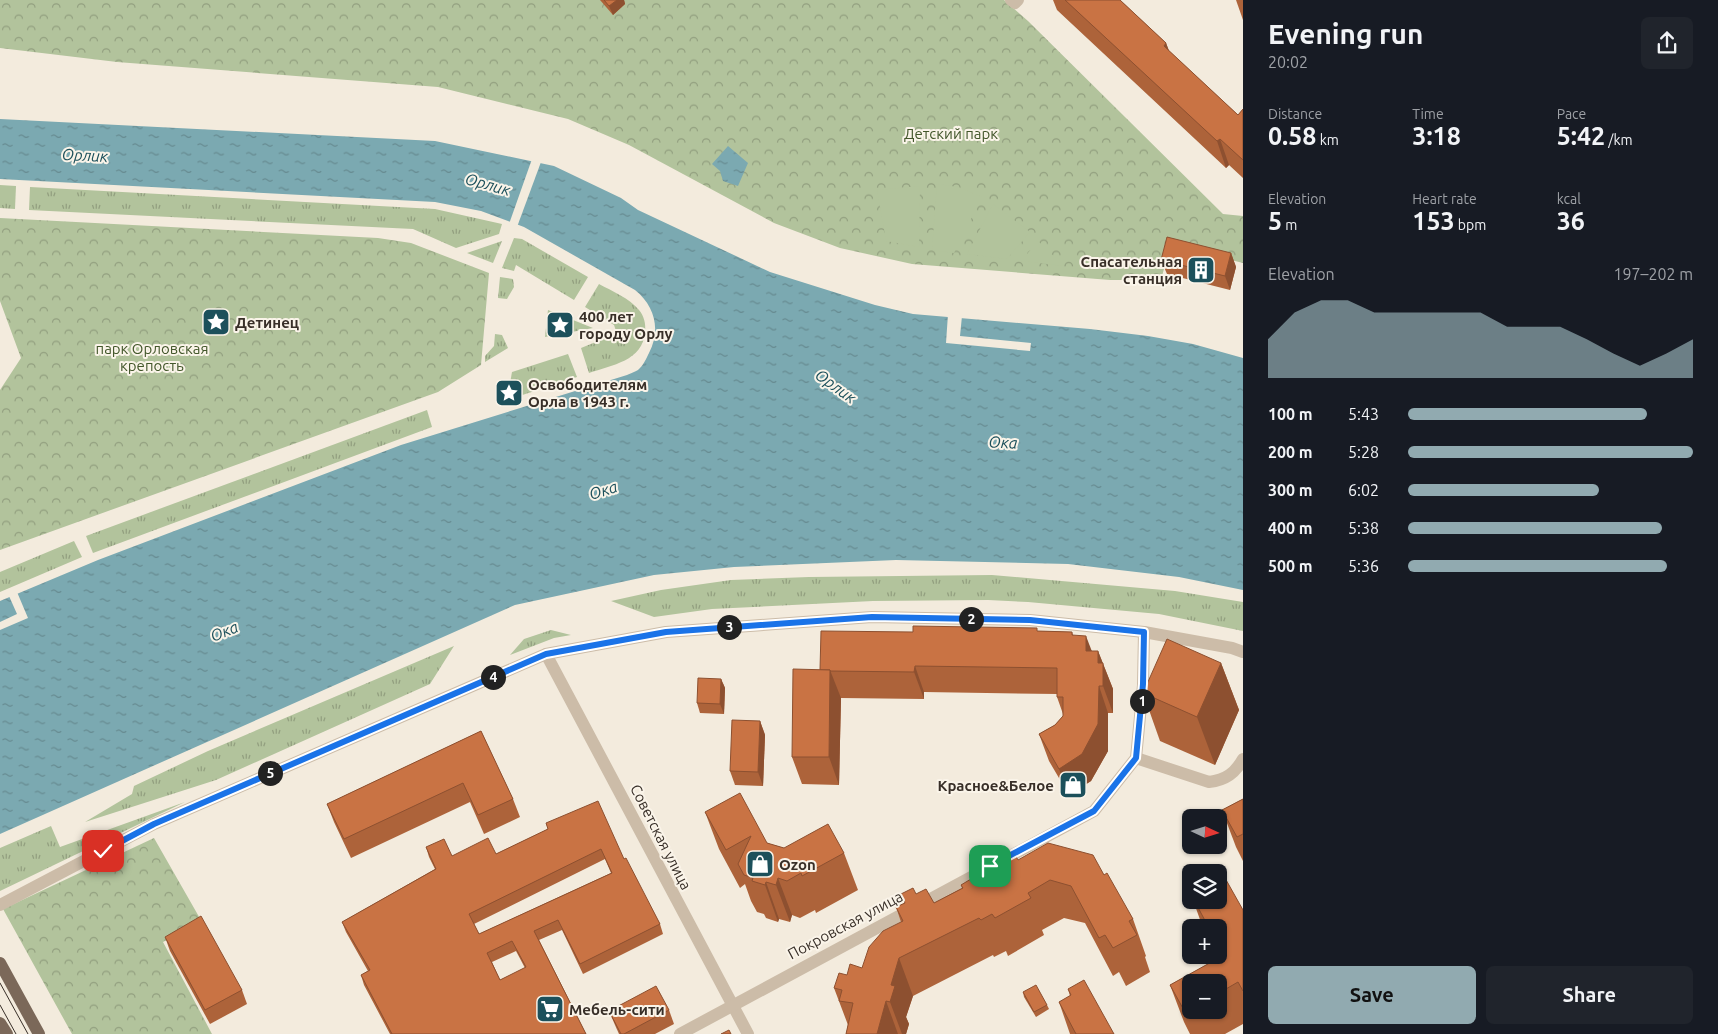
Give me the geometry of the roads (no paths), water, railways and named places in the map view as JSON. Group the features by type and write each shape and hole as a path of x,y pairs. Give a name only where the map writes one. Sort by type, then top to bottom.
{"main road":[{"path":"0,963 39,1034"},
{"path":"0,1022 7,1034"}],"street":[{"path":"1012,0 1015,3 1018,0"},
{"path":"0,904 154,824 546,654 666,632 872,617 1030,620 1144,632 1232,648 1243,652"},
{"path":"1144,632 1143,684 1136,758 1209,782 1230,776 1236,771 1243,759"},
{"name":"Советская улица","path":"546,654 748,1034"},
{"name":"Покровская улица","path":"680,1034 732,1004 1094,811 1136,758"}],"water":[{"path":"0,119 435,141 554,166 621,198 638,210 770,272 875,305 913,314 1090,329 1148,336 1193,344 1243,358 1243,590 1179,577 1068,564 896,560 734,567 654,575 515,605 0,834 0,601 98,560 401,445 627,375 638,370 644,362 653,344 655,327 654,319 647,303 635,290 524,227 481,211 435,202 0,179"},
{"path":"728,146 748,163 738,186 723,181 720,171 712,164"}],"tram line":[{"path":"0,983 28,1034"},
{"path":"0,1005 16,1034"}],"place":[{"name":"Спасательная станция","path":"1201,270"},
{"name":"Детинец","path":"216,322"},
{"name":"400 лет городу Орлу","path":"560,325"},
{"name":"Освободителям Орла в 1943 г.","path":"509,393"},
{"name":"Красное&Белое","path":"1073,785"},
{"name":"Ozon","path":"760,864"},
{"name":"Мебель-сити","path":"550,1009"}],"park label":[{"name":"Детский парк","path":"951,133"},
{"name":"парк Орловская крепость","path":"152,356"}],"water label":[{"name":"Орлик","path":"85,155"},
{"name":"Орлик","path":"488,184"},
{"name":"Орлик","path":"836,386"},
{"name":"Ока","path":"1003,442"},
{"name":"Ока","path":"603,490"},
{"name":"Ока","path":"224,631"}]}
